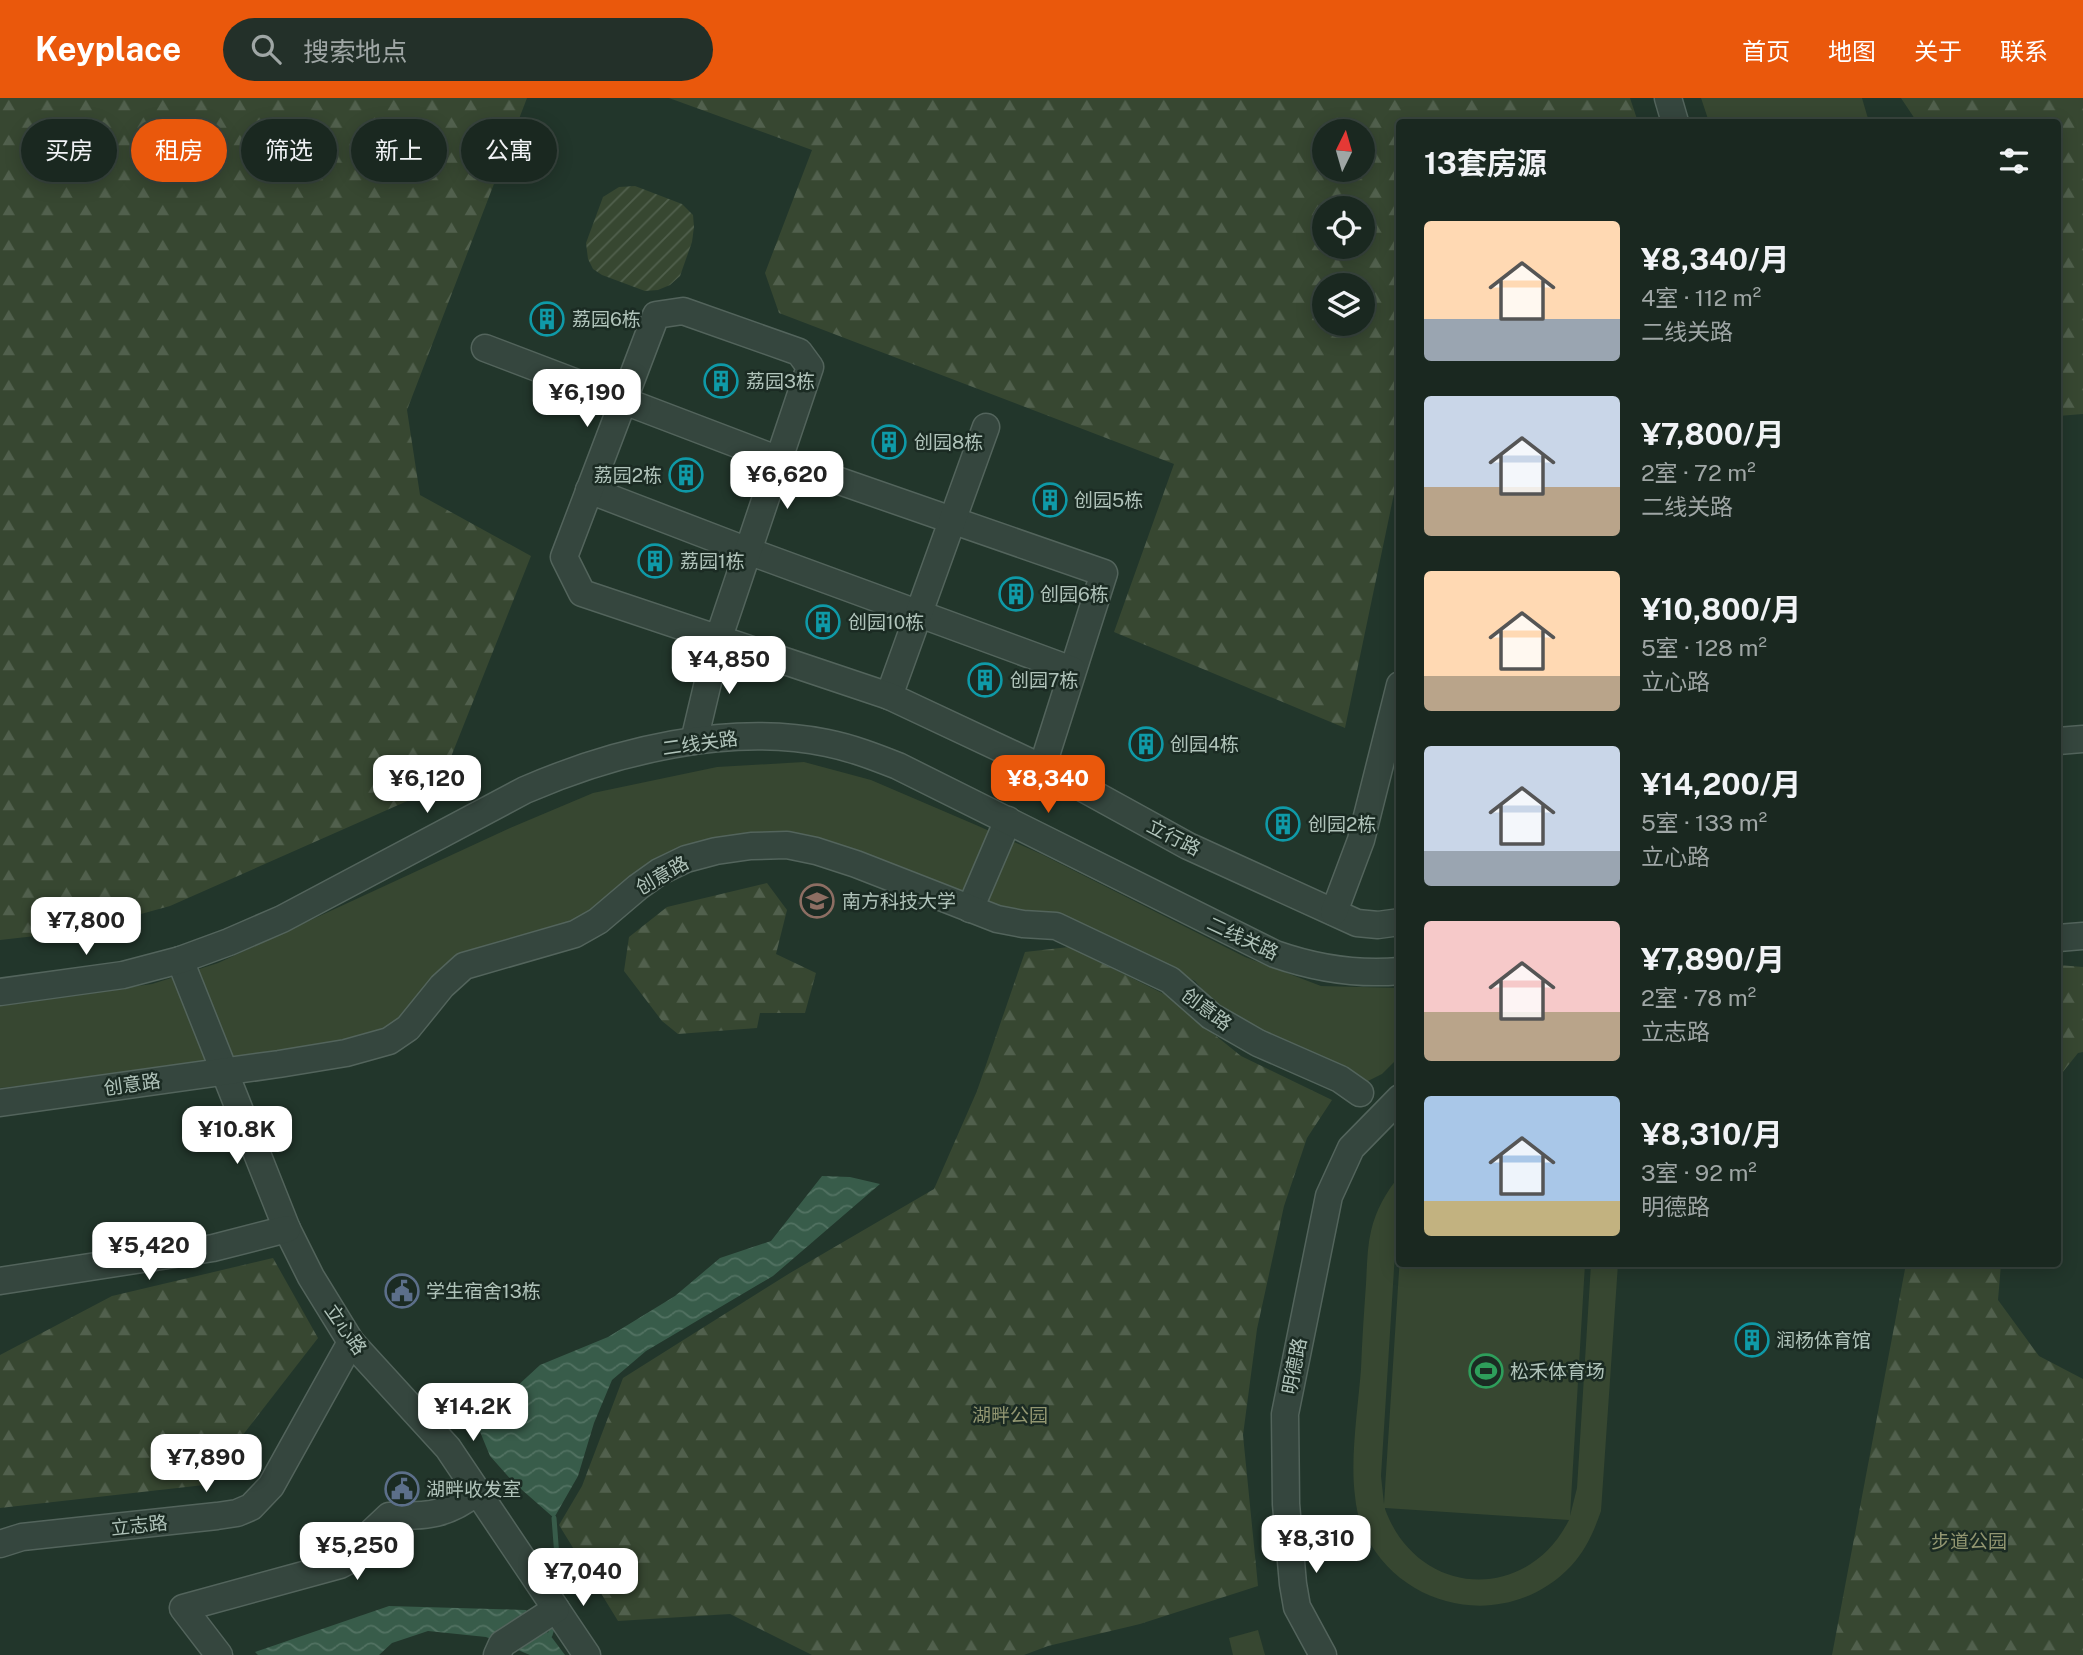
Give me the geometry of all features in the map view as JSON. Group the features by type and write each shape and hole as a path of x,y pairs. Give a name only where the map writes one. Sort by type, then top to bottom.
{"street":[{"path":"1668,98 1674,119"},
{"name":"立行路","path":"779,460 810,367 799,352 683,311 656,315 564,557 582,593 889,696 1042,768 1188,846 1357,923 1378,925 1396,923"},
{"path":"485,348 779,460 1104,573 1042,768"},
{"path":"889,696 986,427"},
{"path":"695,741 718,640 779,460"},
{"path":"589,489 748,551 1072,670"},
{"path":"1334,912 1361,840 1396,701"},
{"name":"二线关路","path":"0,992 100,979 180,960 282,919 525,790 576,770 695,741 734,737 810,740 844,747 898,766 1275,954 1338,970 1396,971"},
{"path":"2061,741 2083,739"},
{"path":"970,909 1008,820"},
{"name":"创意路","path":"0,1103 346,1053 389,1041 408,1028 442,986 464,966 575,934 598,921 659,872 686,859 751,846 788,845 856,864 997,919 1056,926 1170,980 1211,1016 1258,1043 1340,1079 1360,1093"},
{"path":"2061,938 2083,936"},
{"name":"立心路","path":"180,960 287,1229 311,1278 351,1342 448,1448 587,1655"},
{"name":"明德路","path":"1323,1655 1297,1607 1293,1584 1286,1504 1285,1414 1329,1196 1351,1148 1396,1102"},
{"path":"0,1280 213,1248 287,1229"},
{"name":"立志路","path":"0,1544 22,1537 227,1515 251,1507 271,1486 351,1342"},
{"path":"219,1655 183,1608 340,1564 361,1553 372,1532 390,1516 426,1516 460,1505 478,1491"},
{"path":"497,1655 502,1644 556,1609"}],"green space":[{"path":"0,98 527,98 519,119 461,119 461,182 495,182 407,410 420,495 531,556 439,787 170,906 79,931 0,940"},
{"path":"669,98 1630,98 1637,119 1396,119 1396,484 1345,728 1114,632 1174,464 779,313 765,273 812,150"},
{"path":"1701,98 1862,98 1868,119 1708,119"},
{"path":"1901,98 2083,98 2083,414 2061,416 2061,119 1915,119"},
{"path":"635,186 682,204 693,215 692,242 680,276 670,285 658,290 645,291 602,275 593,269 588,259 586,243 603,197 619,187"},
{"path":"804,762 871,780 1041,854 1245,957 1321,986 1396,988 1396,1060 1382,1074 1366,1082 1221,1011 1195,981 1069,921 1025,918 752,837 596,915 521,942 387,1035 279,1056 0,1088 0,1005 152,984 218,963 510,828 593,793 717,767"},
{"path":"767,883 787,910 776,954 816,973 805,1013 760,1013 757,1028 678,1034 662,1021 624,971 629,937 667,907"},
{"name":"湖畔公园","path":"1069,947 1164,994 1241,1056 1332,1100 1307,1138 1284,1206 1257,1329 1243,1435 1258,1586 1140,1624 1048,1646 1024,1655 812,1655 730,1614 618,1621 559,1525 582,1486 623,1378 790,1273 934,1189 977,1091 1025,952"},
{"path":"2061,965 2083,967 2083,1052 2078,1053 2061,1074"},
{"path":"1396,1180 1396,1248 1381,1476 1384,1504 1399,1267 1585,1267 1570,1516 1577,1488 1591,1267 1618,1267 1601,1511 1589,1540 1571,1566 1547,1586 1519,1599 1490,1605 1461,1604 1433,1597 1406,1583 1384,1562 1366,1536 1360,1521 1353,1466 1355,1433 1368,1251 1371,1231 1382,1202","holes":["1385,1508 1569,1520 1550,1548 1527,1567 1500,1577 1473,1579 1446,1574 1421,1560 1400,1538"]},
{"path":"273,1258 318,1338 204,1485 0,1508 0,1355 112,1296"},
{"name":"步道公园","path":"1905,1267 2001,1267 1998,1300 2039,1356 2083,1379 2083,1655 1832,1655"},
{"path":"1258,1630 1265,1655 1233,1655 1229,1638"}],"water":[{"path":"822,1176 850,1177 880,1184 773,1276 646,1351 612,1380 594,1423 578,1476 554,1518 513,1482 490,1456 478,1427 488,1413 540,1365 608,1337 675,1296 720,1258 771,1241"},
{"path":"389,1606 526,1610 565,1655 530,1655 486,1637 428,1631 392,1643 379,1655 258,1655 255,1652"}],"waterway":[{"path":"554,1518 560,1596"},
{"path":"550,1635 554,1622"}],"place":[{"name":"荔园6栋","path":"547,319"},
{"name":"荔园3栋","path":"721,381"},
{"name":"创园8栋","path":"889,442"},
{"name":"荔园2栋","path":"686,475"},
{"name":"创园5栋","path":"1050,500"},
{"name":"荔园1栋","path":"655,561"},
{"name":"创园6栋","path":"1016,594"},
{"name":"创园10栋","path":"823,622"},
{"name":"创园7栋","path":"985,680"},
{"name":"创园4栋","path":"1146,744"},
{"name":"创园2栋","path":"1283,824"},
{"name":"南方科技大学","path":"817,901"},
{"name":"学生宿舍13栋","path":"402,1291"},
{"name":"润杨体育馆","path":"1752,1340"},
{"name":"松禾体育场","path":"1486,1371"},
{"name":"湖畔收发室","path":"402,1489"}]}
